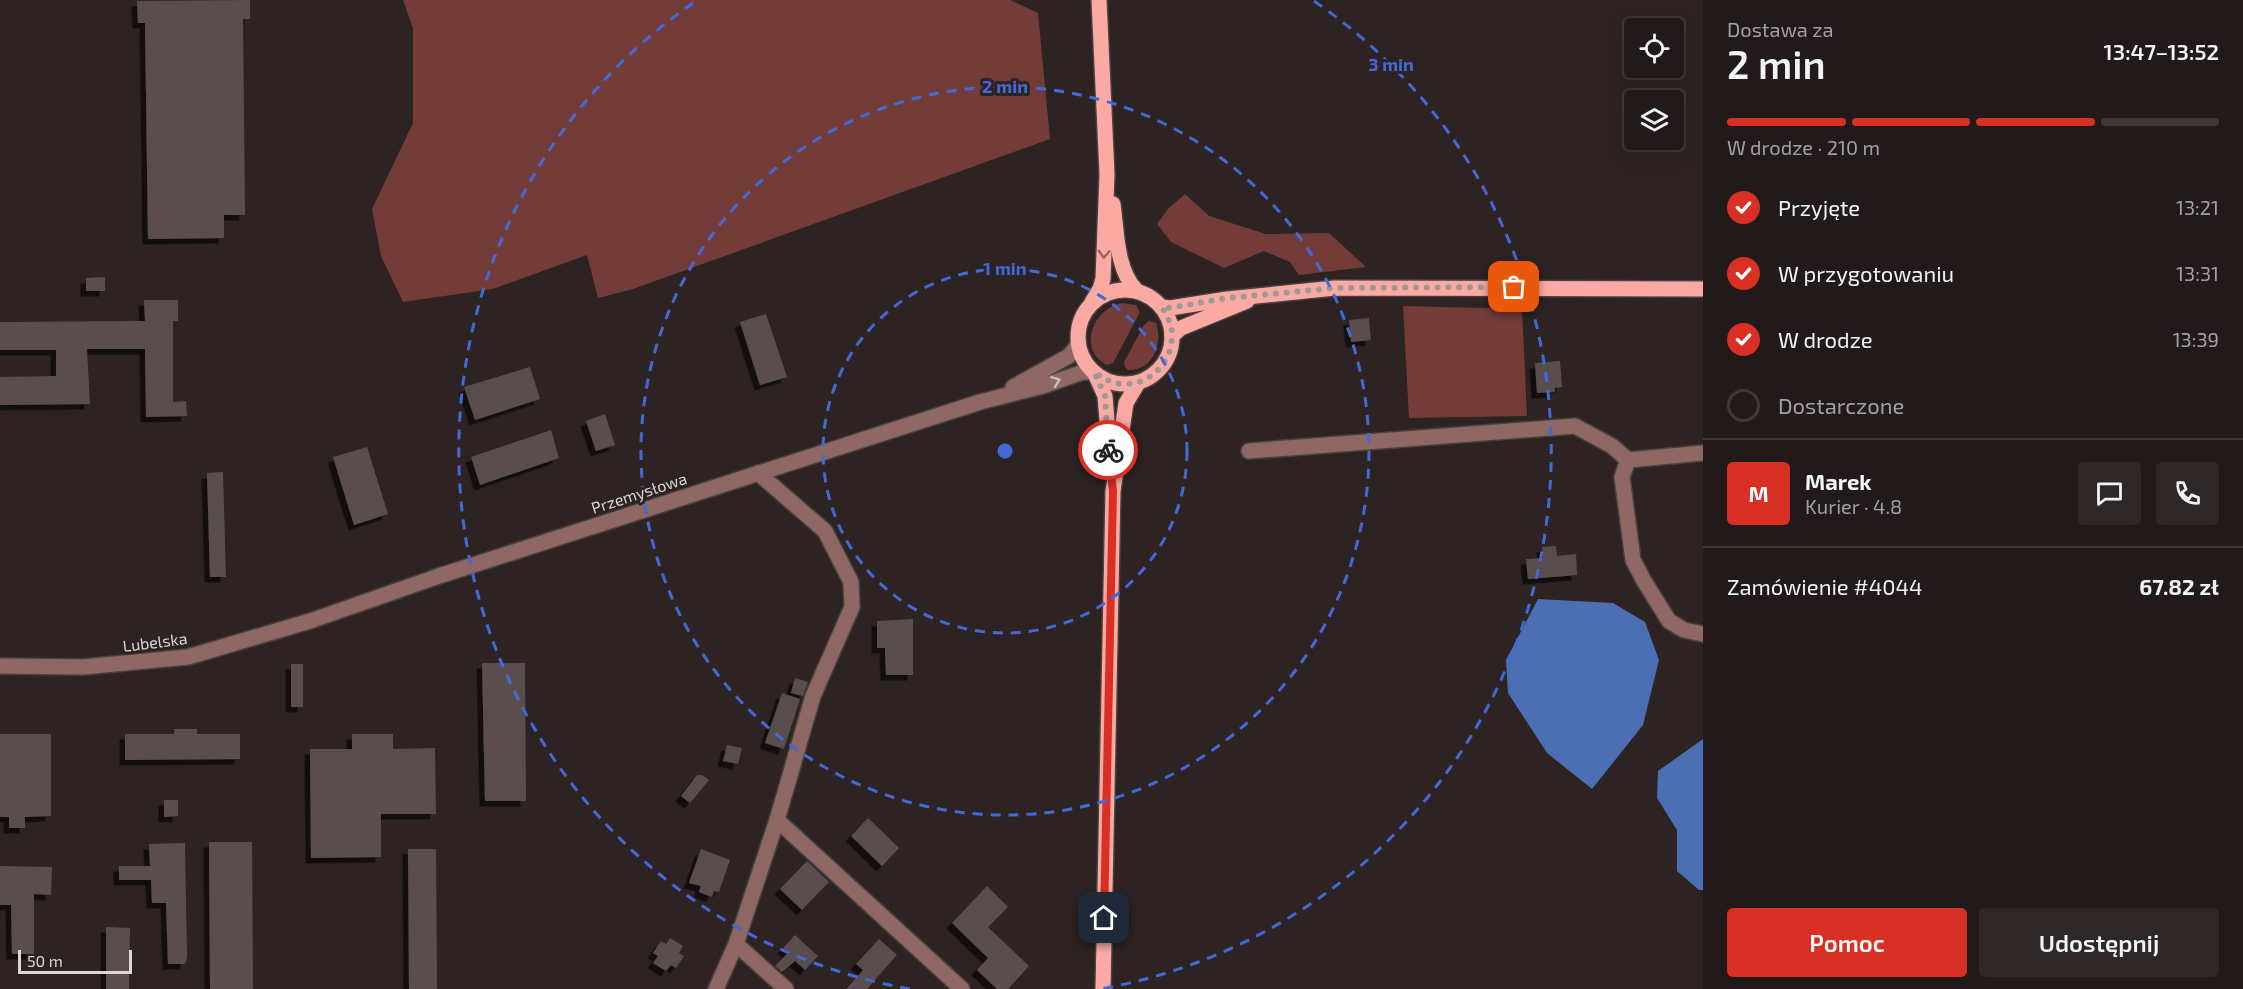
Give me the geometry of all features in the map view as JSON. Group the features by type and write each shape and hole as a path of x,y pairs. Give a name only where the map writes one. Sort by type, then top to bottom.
{"main road":[{"path":"1099,0 1107,174 1103,279 1080,322 1078,345 1105,396 1113,491"},
{"path":"1107,174 1124,271 1129,283 1136,291"},
{"path":"1162,307 1335,288 1703,289"},
{"path":"1092,302 1120,289 1136,291 1155,300 1162,307 1170,321 1173,336 1170,351 1163,365 1152,376 1138,383 1123,384 1108,381 1094,372"},
{"path":"1173,336 1181,328 1261,296"},
{"path":"1103,989 1113,491 1126,402 1138,383"}],"street":[{"name":"Przemysłowa","path":"980,402 1050,369 1069,356 1078,345"},
{"name":"Przemysłowa","path":"310,621 439,576 980,402 1043,386 1083,372 1094,372"},
{"path":"1249,451 1575,426 1612,446 1628,460 1703,453"},
{"path":"1628,460 1622,477 1633,560 1670,621 1684,630 1703,634"},
{"path":"716,989 736,944 777,820 813,696 852,607 851,582 825,531 758,473"},
{"name":"Lubelska","path":"0,666 83,667 188,657 310,621"},
{"path":"777,820 962,989"},
{"path":"736,944 786,989"}],"shaded area":[{"path":"403,0 1010,0 1038,13 1050,139 633,289 598,298 587,255 493,289 403,302 381,256 372,209 413,123 413,28"},
{"path":"1185,194 1209,216 1266,234 1329,233 1366,267 1299,275 1290,262 1264,251 1224,268 1171,242 1157,224 1168,209"},
{"path":"1123,303 1136,305 1140,312 1113,363 1107,365 1092,350 1092,330 1103,313 1112,306"},
{"path":"1403,306 1522,309 1527,416 1409,418"},
{"path":"1149,321 1156,323 1158,331 1154,355 1144,366 1128,370 1124,362 1144,325"}],"water":[{"path":"1538,599 1613,603 1645,622 1659,660 1643,725 1592,789 1547,753 1508,693 1506,660"},
{"path":"1703,739 1703,890 1699,890 1677,871 1677,830 1657,798 1658,771"}],"building":[{"path":"250,0 250,19 243,19 245,215 224,215 224,238 148,239 145,23 138,23 137,1"},
{"path":"105,277 105,291 86,291 86,278"},
{"path":"144,300 178,300 178,321 173,321 173,402 186,401 187,416 146,417 145,349 87,349 90,404 0,405 0,377 56,376 56,350 0,350 0,322 145,321"},
{"path":"766,314 787,377 760,385 740,322"},
{"path":"1369,318 1371,340 1351,342 1349,320"},
{"path":"1560,361 1562,387 1555,388 1555,392 1537,393 1535,363"},
{"path":"530,367 540,399 475,420 464,387"},
{"path":"605,414 615,445 596,451 586,421"},
{"path":"551,430 559,458 480,485 471,457"},
{"path":"367,447 388,514 354,525 333,457"},
{"path":"223,472 226,577 210,577 207,473"},
{"path":"1556,546 1557,556 1576,554 1577,575 1528,579 1526,559 1543,558 1542,547"},
{"path":"913,619 913,675 886,675 885,648 877,648 877,621"},
{"path":"482,663 525,663 526,801 485,801"},
{"path":"291,664 303,664 303,707 291,707"},
{"path":"795,678 808,682 803,696 791,693"},
{"path":"782,693 800,699 784,749 765,743"},
{"path":"174,729 197,729 197,734 240,734 240,759 125,760 125,734 174,734"},
{"path":"0,734 51,734 51,816 25,817 25,828 9,828 9,817 0,817"},
{"path":"352,734 393,734 393,749 435,748 436,814 381,814 381,857 311,858 310,749 352,749"},
{"path":"727,745 742,748 738,764 723,761"},
{"path":"697,775 702,775 709,780 690,803 681,796"},
{"path":"164,800 178,800 178,816 164,817"},
{"path":"868,818 899,848 882,866 851,836"},
{"path":"209,842 252,842 253,989 210,989"},
{"path":"185,843 187,957 185,964 168,964 166,903 152,903 151,880 119,880 119,866 150,866 149,844"},
{"path":"408,849 436,849 437,989 409,989"},
{"path":"701,849 730,860 719,892 714,891 712,897 699,892 701,886 689,883"},
{"path":"807,861 829,882 802,910 780,889"},
{"path":"0,866 52,867 51,895 34,894 34,954 12,954 11,905 0,905"},
{"path":"987,886 1008,907 988,927 1029,966 1008,989 997,989 977,970 988,958 952,923"},
{"path":"106,927 130,928 129,989 106,989"},
{"path":"795,935 818,956 805,970 795,961 782,972 775,966 788,953 783,948"},
{"path":"670,938 683,946 679,953 684,956 676,968 671,965 666,971 653,963 658,956 653,953 661,941 666,944"},
{"path":"879,939 897,955 867,989 846,989 863,970 856,964"}],"way so far":[{"path":"1108,450 1105,396 1094,372 1108,381 1123,384 1138,383 1152,376 1163,365 1170,351 1173,336 1170,321 1162,307 1170,308 1227,298 1335,288 1514,287"}],"route":[{"path":"1104,918 1113,491 1108,450"}]}
